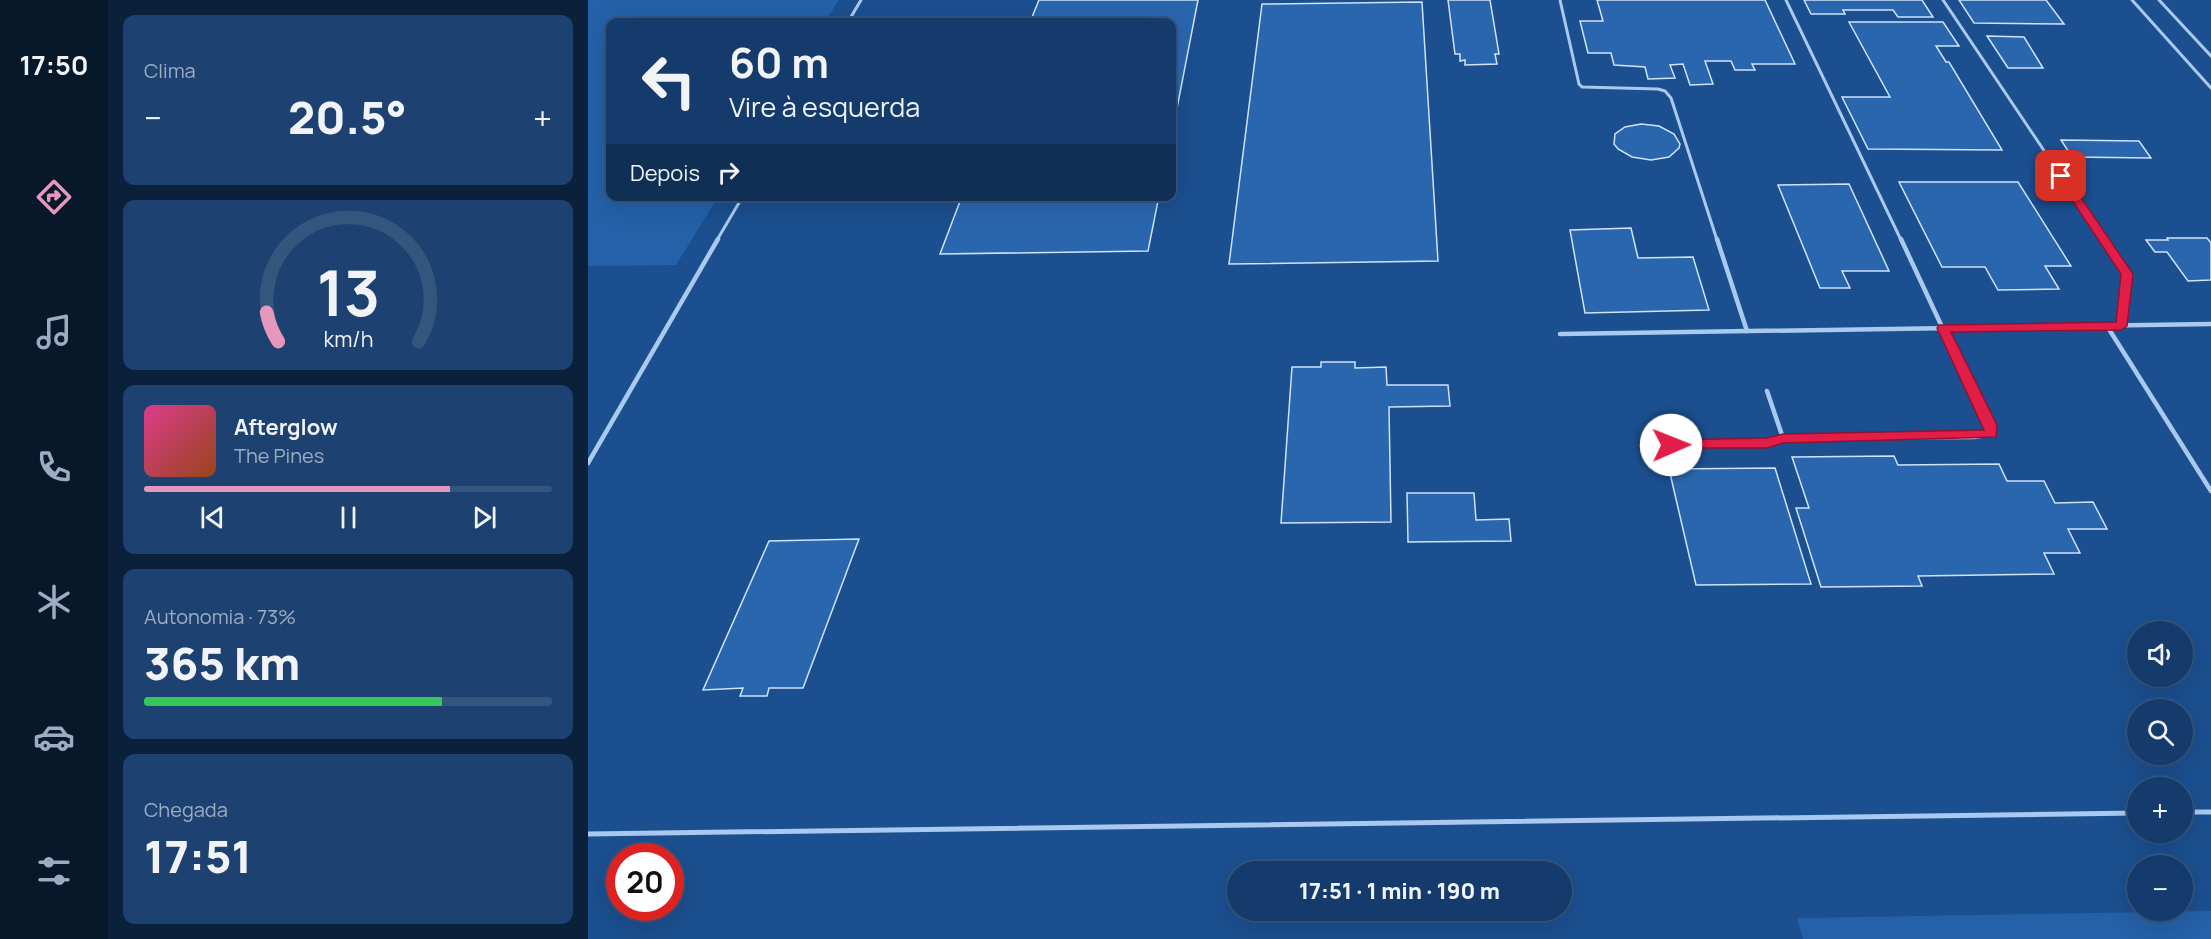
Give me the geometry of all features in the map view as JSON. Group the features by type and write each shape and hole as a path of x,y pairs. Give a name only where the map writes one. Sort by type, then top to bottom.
{"lane":[{"path":"850,18 861,0"},
{"path":"1560,0 1579,84 1582,87 1658,89 1665,91 1671,98 1747,331"},
{"path":"1671,445 1767,443 1783,438 1992,434 1990,425 1786,0"},
{"path":"1942,0 2127,274 2121,326"},
{"path":"2132,0 2211,88"},
{"path":"2159,0 2211,56"},
{"path":"588,463 740,201"},
{"path":"1560,334 2211,324"},
{"path":"2107,326 2211,491"},
{"path":"1767,391 1783,438"},
{"path":"2193,812 2211,812"},
{"path":"588,834 2127,813"}],"shaded area":[{"path":"588,0 839,0 828,18 606,18 606,201 716,201 676,265 588,266"},
{"path":"2193,911 2211,911 2211,939 1803,939 1797,918 2127,912 2127,921 2193,921"}],"building":[{"path":"1039,0 1198,0 1176,113 1176,18 1032,18"},
{"path":"1448,0 1490,0 1499,54 1495,54 1497,64 1465,65 1465,60 1460,61 1460,54 1455,54"},
{"path":"1597,0 1765,0 1795,64 1752,64 1755,70 1735,70 1731,61 1705,61 1713,84 1690,85 1683,64 1670,65 1675,78 1648,79 1645,67 1614,65 1611,53 1588,53 1580,21 1603,21"},
{"path":"1804,0 1922,0 1933,17 1898,17 1893,10 1843,10 1845,14 1811,14"},
{"path":"1959,0 2046,0 2064,24 1974,23"},
{"path":"1422,2 1438,261 1229,264 1262,4"},
{"path":"1849,22 1943,22 1959,46 1936,46 1946,62 1949,62 2002,150 1868,149 1842,97 1890,97"},
{"path":"1987,36 2024,37 2043,68 2008,68"},
{"path":"1641,124 1659,126 1674,134 1680,144 1679,148 1669,157 1651,160 1632,157 1618,149 1614,144 1615,134 1625,127"},
{"path":"2061,140 2139,141 2151,158 2072,157"},
{"path":"1899,182 2018,182 2071,266 2045,266 2059,289 1998,290 1985,267 1942,267"},
{"path":"1849,184 1889,271 1842,271 1850,288 1820,288 1778,185"},
{"path":"960,201 1158,201 1148,251 940,254"},
{"path":"1631,228 1638,258 1693,257 1709,310 1585,313 1570,230"},
{"path":"2167,238 2207,238 2211,243 2211,280 2188,281 2167,252 2155,252 2146,240 2168,240"},
{"path":"1321,362 1355,362 1355,368 1386,367 1387,385 1448,385 1450,406 1389,407 1391,522 1281,523 1292,367 1321,367"},
{"path":"1894,456 1898,465 1999,464 2007,481 2044,481 2055,503 2093,502 2107,529 2068,529 2080,553 2044,553 2054,574 1918,576 1922,586 1821,587 1796,508 1809,508 1792,457"},
{"path":"1775,468 1811,584 1696,585 1669,469"},
{"path":"1407,493 1474,493 1476,520 1509,519 1511,541 1408,542"},
{"path":"859,539 803,688 769,688 767,696 740,696 743,688 703,690 769,541"}],"route":[{"path":"1671,445 1767,443 1783,438 1984,436 1992,434 1990,425 1943,328 2121,326 2128,282 2127,274 2061,176"}]}
